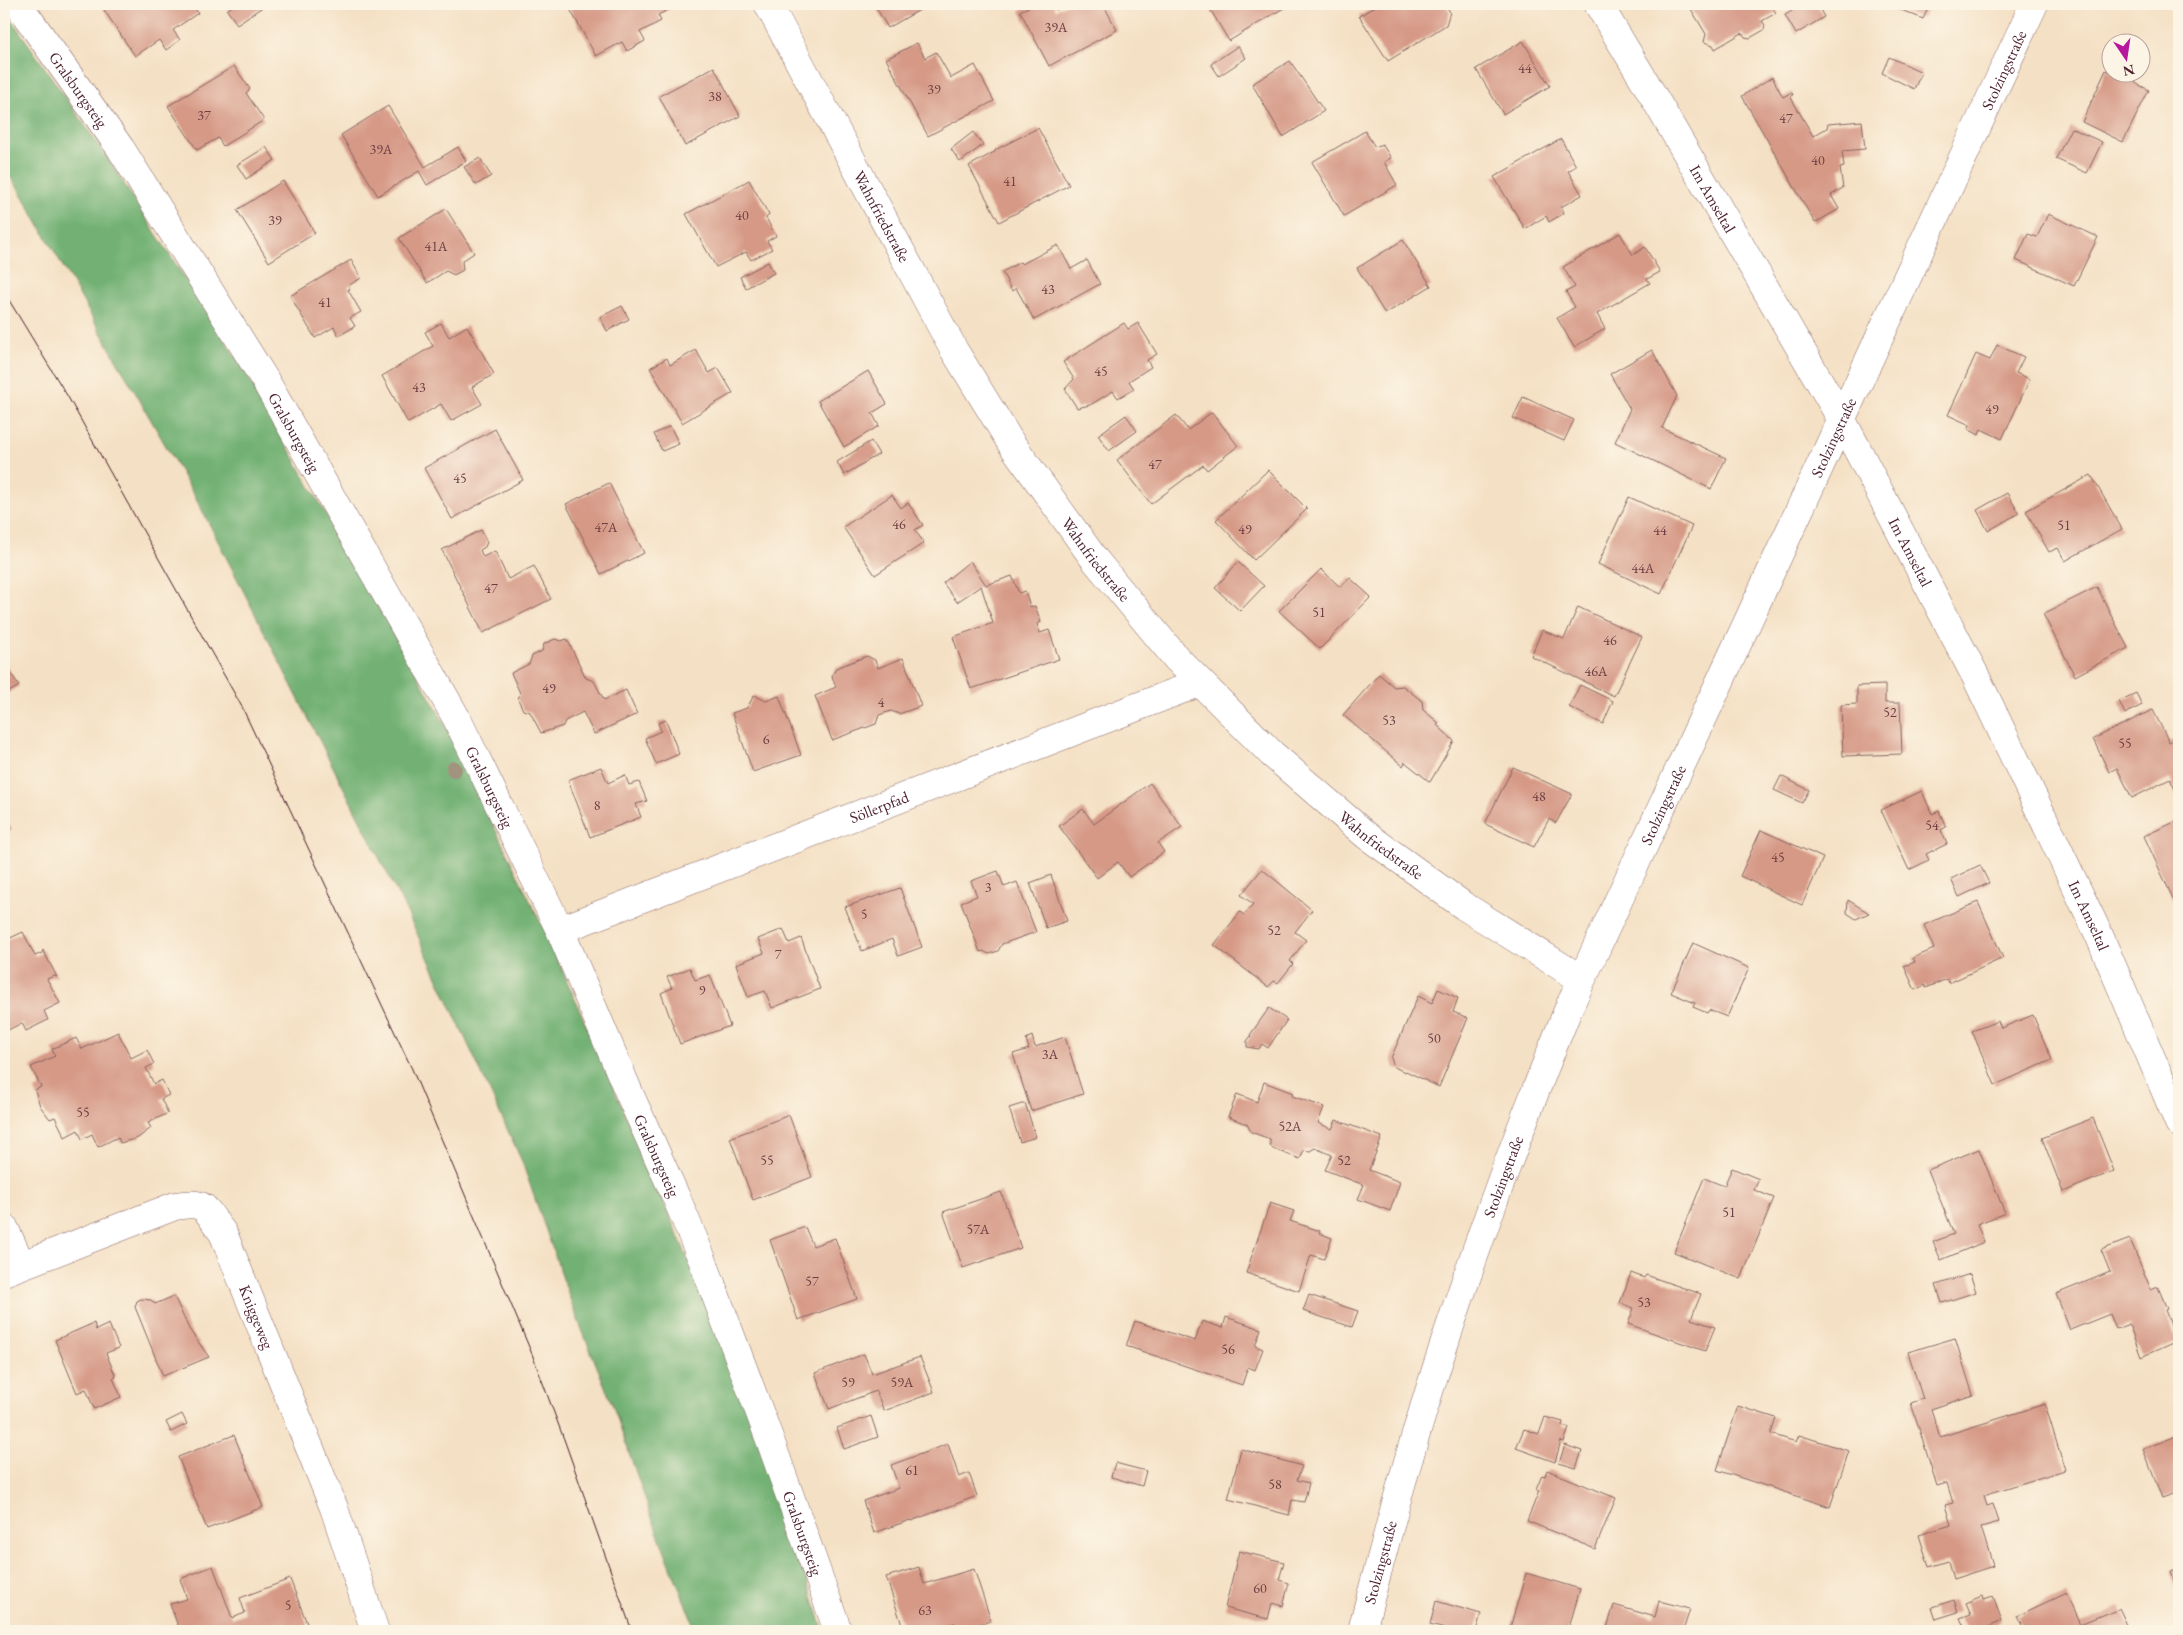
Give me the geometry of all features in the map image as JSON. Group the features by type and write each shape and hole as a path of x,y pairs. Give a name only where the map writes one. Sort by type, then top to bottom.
{"street":[{"name":"Gralsburgsteig","path":"18,4 121,149 265,380 457,719 560,930 702,1259 770,1440 838,1631"},
{"name":"Wahnfriedstraße","path":"768,4 954,350 1011,443 1095,560 1199,683 1272,754 1366,835 1464,906 1581,979"},
{"name":"Im Amseltal","path":"1598,4 1842,420 1976,677 2099,935 2179,1123"},
{"name":"Stolzingstraße","path":"1362,1631 1413,1440 1452,1317 1531,1100 1581,979 2034,4"},
{"name":"Söllerpfad","path":"560,930 1199,683"},
{"name":"Kniggeweg","path":"12,1268 175,1206 194,1202 201,1204 223,1233 334,1508 375,1631"},
{"path":"4,1227 12,1268"}],"green space":[{"path":"4,9 106,156 244,370 441,717 549,940 690,1263 759,1442 824,1631 696,1631 650,1513 613,1406 574,1310 521,1159 408,914 198,502 18,188 4,168"}],"building":[{"path":"108,4 192,4 198,13 173,30 180,40 166,50 159,40 135,56 102,7"},
{"path":"235,4 263,4 264,6 237,24 227,10"},
{"path":"567,4 669,4 672,8 658,15 661,21 640,32 645,41 627,51 622,42 596,56"},
{"path":"874,4 930,4 888,28"},
{"path":"1035,4 1053,4 1056,10 1067,4 1103,4 1117,30 1049,66 1020,11"},
{"path":"1207,4 1286,4 1287,6 1229,41"},
{"path":"1379,4 1445,4 1450,12 1446,25 1388,61 1359,16"},
{"path":"1688,4 1771,4 1776,13 1762,21 1765,25 1764,30 1750,38 1745,37 1742,33 1715,49 1713,45 1704,42 1706,34"},
{"path":"1804,4 1817,4 1824,17 1796,34 1785,15"},
{"path":"1887,4 1930,4 1923,19"},
{"path":"1523,41 1550,86 1503,114 1476,69"},
{"path":"917,43 925,58 936,52 951,78 975,65 994,101 928,136 886,59"},
{"path":"1238,46 1246,58 1219,76 1211,64"},
{"path":"1889,57 1922,72 1914,89 1882,73"},
{"path":"1290,61 1324,111 1283,137 1252,84"},
{"path":"234,66 250,89 246,93 264,120 223,146 218,138 197,150 168,106"},
{"path":"714,67 740,116 685,146 659,96"},
{"path":"1772,77 1783,97 1792,92 1793,95 1790,96 1813,136 1827,128 1828,124 1862,121 1865,149 1842,151 1844,167 1840,168 1843,188 1831,195 1839,209 1815,223 1742,96"},
{"path":"2100,82 2136,82 2149,90 2123,142 2082,122"},
{"path":"388,106 425,167 458,147 466,161 427,185 419,171 378,196 341,135"},
{"path":"1038,128 1069,185 999,222 969,166"},
{"path":"2071,128 2102,142 2087,173 2056,159"},
{"path":"1365,131 1375,147 1382,144 1391,158 1384,162 1397,185 1344,216 1312,162"},
{"path":"973,132 983,145 960,162 951,149"},
{"path":"1561,139 1576,166 1568,171 1582,195 1561,207 1564,213 1549,222 1546,216 1525,229 1494,177"},
{"path":"266,147 275,160 246,179 237,165"},
{"path":"480,158 491,176 476,185 464,167"},
{"path":"749,180 769,215 766,218 776,236 767,241 772,249 751,260 746,252 716,267 686,214"},
{"path":"283,181 315,233 269,262 237,210"},
{"path":"446,209 474,253 462,261 463,270 454,275 446,271 427,283 399,238"},
{"path":"2048,214 2098,237 2074,286 2016,260 2028,234 2037,237"},
{"path":"1620,233 1633,255 1645,247 1660,272 1647,279 1650,283 1597,314 1605,329 1574,347 1557,318 1575,307 1566,292 1575,287 1563,267"},
{"path":"1403,240 1431,286 1385,314 1357,268"},
{"path":"1058,245 1071,269 1087,260 1100,284 1034,320 1016,288 1012,291 1002,272"},
{"path":"351,260 361,278 348,286 350,289 348,290 361,312 350,318 355,326 339,336 334,327 315,338 290,296"},
{"path":"768,262 774,273 746,288 740,277"},
{"path":"622,306 629,319 607,331 600,317"},
{"path":"441,323 449,337 467,326 494,374 472,387 482,404 451,421 441,404 408,423 382,376 433,346 425,332"},
{"path":"1124,323 1128,329 1138,323 1157,354 1147,360 1151,367 1129,381 1134,389 1118,398 1113,391 1090,405 1077,408 1065,389 1074,379 1063,362"},
{"path":"1997,345 2024,357 2016,373 2030,379 2002,439 1981,429 1979,435 1968,429 1970,425 1948,415 1976,354 1990,360"},
{"path":"696,350 709,373 718,368 733,393 682,423 650,368 667,358 670,365"},
{"path":"1652,350 1677,396 1662,428 1726,458 1711,489 1615,442 1630,409 1610,374"},
{"path":"868,371 887,404 872,413 879,426 844,447 818,401"},
{"path":"1523,397 1574,420 1564,441 1513,418"},
{"path":"1212,412 1238,446 1207,470 1203,465 1151,504 1117,460 1176,415 1188,430"},
{"path":"1126,415 1137,431 1109,451 1098,435"},
{"path":"670,426 679,444 662,451 654,434"},
{"path":"495,429 523,480 452,519 424,468"},
{"path":"871,441 879,454 844,475 837,462"},
{"path":"1268,470 1307,509 1254,560 1216,520"},
{"path":"2091,475 2122,529 2065,561 2058,548 2049,552 2026,511"},
{"path":"609,483 644,553 601,574 566,504"},
{"path":"2007,493 2019,513 1988,531 1977,510"},
{"path":"892,495 901,508 908,503 923,525 915,530 924,543 875,575 843,527"},
{"path":"1629,497 1692,526 1661,594 1598,564"},
{"path":"481,530 487,542 485,547 480,550 483,557 495,551 508,579 534,566 551,599 483,633 442,550"},
{"path":"970,561 986,585 1012,576 1019,593 1025,591 1030,607 1035,606 1041,622 1037,624 1040,633 1049,630 1059,659 971,689 953,637 993,623 981,586 957,602 943,583"},
{"path":"1238,562 1264,586 1240,611 1215,588"},
{"path":"1321,569 1340,587 1350,578 1371,597 1320,649 1279,611"},
{"path":"2097,587 2128,648 2075,676 2043,614"},
{"path":"1578,607 1642,637 1614,696 1531,656 1542,630 1564,639"},
{"path":"555,639 561,641 567,639 586,678 594,681 604,700 626,690 637,714 594,734 583,712 565,721 563,726 541,733 530,712 523,710 518,699 520,693 511,673 529,664 532,656 542,651 544,644"},
{"path":"867,656 875,660 878,668 903,658 921,706 899,714 891,711 879,715 876,724 832,740 815,696 836,687 832,676 836,668"},
{"path":"4,664 19,686 4,695"},
{"path":"1379,674 1394,687 1403,686 1422,701 1423,710 1439,723 1437,725 1454,741 1430,782 1405,762 1403,766 1343,715"},
{"path":"1580,685 1613,701 1603,724 1569,707"},
{"path":"1885,685 1885,703 1900,703 1902,754 1843,756 1841,705 1857,704 1857,686"},
{"path":"2136,693 2142,705 2125,714 2119,701"},
{"path":"754,695 766,701 779,696 801,755 753,772 732,713 747,708"},
{"path":"2153,710 2169,742 2177,738 2179,743 2179,798 2170,779 2132,798 2117,768 2109,772 2093,739"},
{"path":"666,720 679,754 656,764 645,738 661,731 658,723"},
{"path":"601,767 608,783 625,775 629,785 639,782 647,801 636,804 641,817 590,837 568,780"},
{"path":"1513,767 1572,794 1556,823 1549,819 1534,847 1485,824"},
{"path":"1781,776 1809,790 1802,803 1774,790"},
{"path":"1150,783 1182,827 1158,843 1164,852 1129,877 1118,862 1097,878 1059,826 1083,809 1094,824"},
{"path":"1922,791 1932,814 1939,811 1946,827 1941,830 1947,844 1926,854 1929,860 1909,870 1881,810"},
{"path":"4,816 12,829 4,834"},
{"path":"2179,820 2179,901 2175,903 2144,836"},
{"path":"1761,830 1823,858 1802,905 1740,876"},
{"path":"1980,865 1989,883 1959,897 1951,879"},
{"path":"1262,869 1312,910 1295,932 1306,940 1290,961 1293,964 1278,983 1274,981 1268,987 1214,945 1240,912 1244,915 1253,904 1241,895"},
{"path":"998,871 1004,887 1017,882 1036,932 1002,944 998,951 989,954 983,951 980,952 961,902 977,896 971,881"},
{"path":"1051,875 1067,921 1046,928 1030,883"},
{"path":"900,888 922,947 898,956 892,939 862,951 845,907"},
{"path":"1848,900 1869,913 1856,919 1847,913"},
{"path":"1978,902 2003,958 1949,983 1947,979 1926,988 1925,985 1915,990 1904,966 1915,962 1913,958 1934,949 1924,925"},
{"path":"783,929 789,943 801,938 820,989 772,1008 765,991 748,997 736,964 764,953 758,939"},
{"path":"23,932 35,956 42,953 43,950 57,977 54,976 47,979 60,1003 44,1011 48,1020 26,1031 22,1023 4,1032 4,936 6,940"},
{"path":"1693,943 1749,968 1727,1017 1709,1010 1707,1013 1693,1007 1695,1003 1671,993"},
{"path":"690,968 695,980 710,975 730,1026 680,1044 661,993 672,988 667,977"},
{"path":"1438,989 1458,998 1453,1012 1468,1018 1439,1087 1394,1067 1391,1058 1418,996 1432,1003"},
{"path":"1269,1008 1287,1020 1268,1048 1262,1044 1259,1049 1247,1047 1250,1035"},
{"path":"2033,1015 2052,1060 1995,1085 1972,1031 1998,1021 2001,1028"},
{"path":"118,1032 131,1058 147,1050 154,1064 146,1068 154,1084 162,1080 169,1095 161,1099 168,1113 148,1123 151,1128 138,1138 120,1143 118,1137 98,1147 92,1134 82,1139 78,1130 65,1137 55,1117 50,1119 40,1106 35,1090 41,1087 31,1067 55,1056 52,1049 76,1038 82,1049"},
{"path":"1032,1036 1035,1047 1065,1037 1083,1094 1031,1111 1013,1054 1029,1049 1026,1039"},
{"path":"1264,1082 1293,1093 1292,1096 1324,1107 1318,1123 1332,1129 1336,1120 1382,1137 1369,1170 1400,1182 1390,1211 1358,1199 1364,1185 1325,1170 1332,1155 1315,1148 1310,1151 1304,1150 1300,1159 1273,1149 1270,1145 1270,1139 1251,1132 1247,1124 1228,1117 1237,1094 1257,1102"},
{"path":"1025,1103 1036,1137 1020,1142 1009,1108"},
{"path":"789,1115 812,1177 753,1200 730,1138"},
{"path":"2093,1118 2114,1171 2063,1192 2042,1138"},
{"path":"1979,1149 2005,1213 1977,1224 1984,1242 1941,1260 1933,1242 1954,1234 1928,1170"},
{"path":"1732,1168 1759,1179 1754,1190 1774,1198 1741,1279 1674,1252 1704,1178 1724,1186"},
{"path":"1001,1192 1021,1248 963,1268 943,1212"},
{"path":"1270,1203 1294,1211 1290,1221 1320,1231 1319,1233 1332,1238 1324,1259 1311,1255 1299,1291 1246,1273"},
{"path":"805,1227 813,1246 835,1238 857,1299 798,1320 770,1240"},
{"path":"2130,1239 2151,1290 2158,1287 2177,1341 2141,1357 2129,1324 2116,1329 2110,1314 2070,1330 2056,1294 2110,1272 2101,1250"},
{"path":"1631,1273 1644,1278 1646,1275 1701,1294 1691,1319 1715,1327 1705,1351 1628,1324 1634,1308 1620,1303"},
{"path":"1970,1274 1976,1292 1942,1303 1936,1285"},
{"path":"1309,1295 1358,1311 1352,1327 1303,1311"},
{"path":"174,1296 189,1329 209,1357 163,1376 135,1307 137,1301 141,1299 151,1300 155,1304"},
{"path":"1226,1317 1261,1329 1255,1346 1263,1349 1255,1370 1248,1367 1242,1385 1126,1346 1135,1321 1195,1341 1202,1321 1223,1328"},
{"path":"94,1323 96,1330 109,1324 119,1348 106,1353 116,1377 113,1378 121,1397 94,1409 86,1389 77,1393 55,1340"},
{"path":"1955,1338 1973,1395 1931,1409 1940,1437 2045,1404 2065,1470 1984,1495 1987,1506 1993,1504 1999,1522 1981,1527 1993,1566 1953,1579 1948,1561 1929,1567 1919,1535 1951,1525 1945,1505 1953,1503 1947,1483 1937,1486 1911,1403 1923,1399 1908,1352"},
{"path":"864,1354 872,1374 920,1357 934,1392 884,1411 876,1391 829,1409 815,1373"},
{"path":"1738,1406 1776,1418 1771,1434 1796,1442 1799,1435 1849,1451 1830,1507 1717,1470"},
{"path":"182,1414 187,1424 171,1432 166,1422"},
{"path":"871,1416 878,1437 844,1449 837,1428"},
{"path":"1545,1417 1563,1422 1562,1426 1569,1428 1564,1442 1561,1441 1555,1462 1516,1448 1524,1429 1539,1434"},
{"path":"234,1435 263,1507 207,1529 178,1457"},
{"path":"2179,1435 2179,1492 2162,1498 2143,1449"},
{"path":"948,1444 959,1477 969,1473 977,1496 874,1533 863,1501 899,1488 891,1465"},
{"path":"1565,1445 1582,1451 1576,1468 1559,1463"},
{"path":"1241,1449 1302,1466 1297,1480 1309,1483 1304,1502 1292,1500 1289,1515 1228,1499"},
{"path":"1115,1463 1146,1471 1142,1486 1111,1477"},
{"path":"1547,1470 1616,1498 1595,1549 1527,1521 1539,1491 1536,1490 1542,1475 1545,1476"},
{"path":"1239,1551 1284,1562 1279,1580 1289,1583 1283,1606 1272,1603 1268,1619 1225,1608"},
{"path":"213,1566 232,1618 245,1613 240,1598 290,1579 308,1626 292,1631 164,1631 178,1626 170,1604 187,1599 180,1579"},
{"path":"919,1567 924,1584 974,1569 991,1621 965,1629 954,1623 929,1631 904,1631 886,1577"},
{"path":"2179,1568 2179,1596 2171,1571"},
{"path":"1526,1573 1580,1589 1568,1631 1520,1631 1510,1628"},
{"path":"2066,1593 2080,1624 2119,1608 2130,1631 2024,1631 2017,1616"},
{"path":"1983,1596 1984,1600 1993,1597 2002,1621 1980,1631 1966,1631 1960,1618 1971,1614 1966,1603"},
{"path":"1954,1600 1958,1612 1936,1619 1932,1607"},
{"path":"1436,1601 1481,1614 1476,1631 1453,1631 1430,1625"},
{"path":"1659,1601 1690,1609 1683,1631 1606,1631 1614,1605 1655,1617"}],"tram line":[{"path":"4,292 68,397 242,707 412,1069 532,1354 632,1631"}]}
